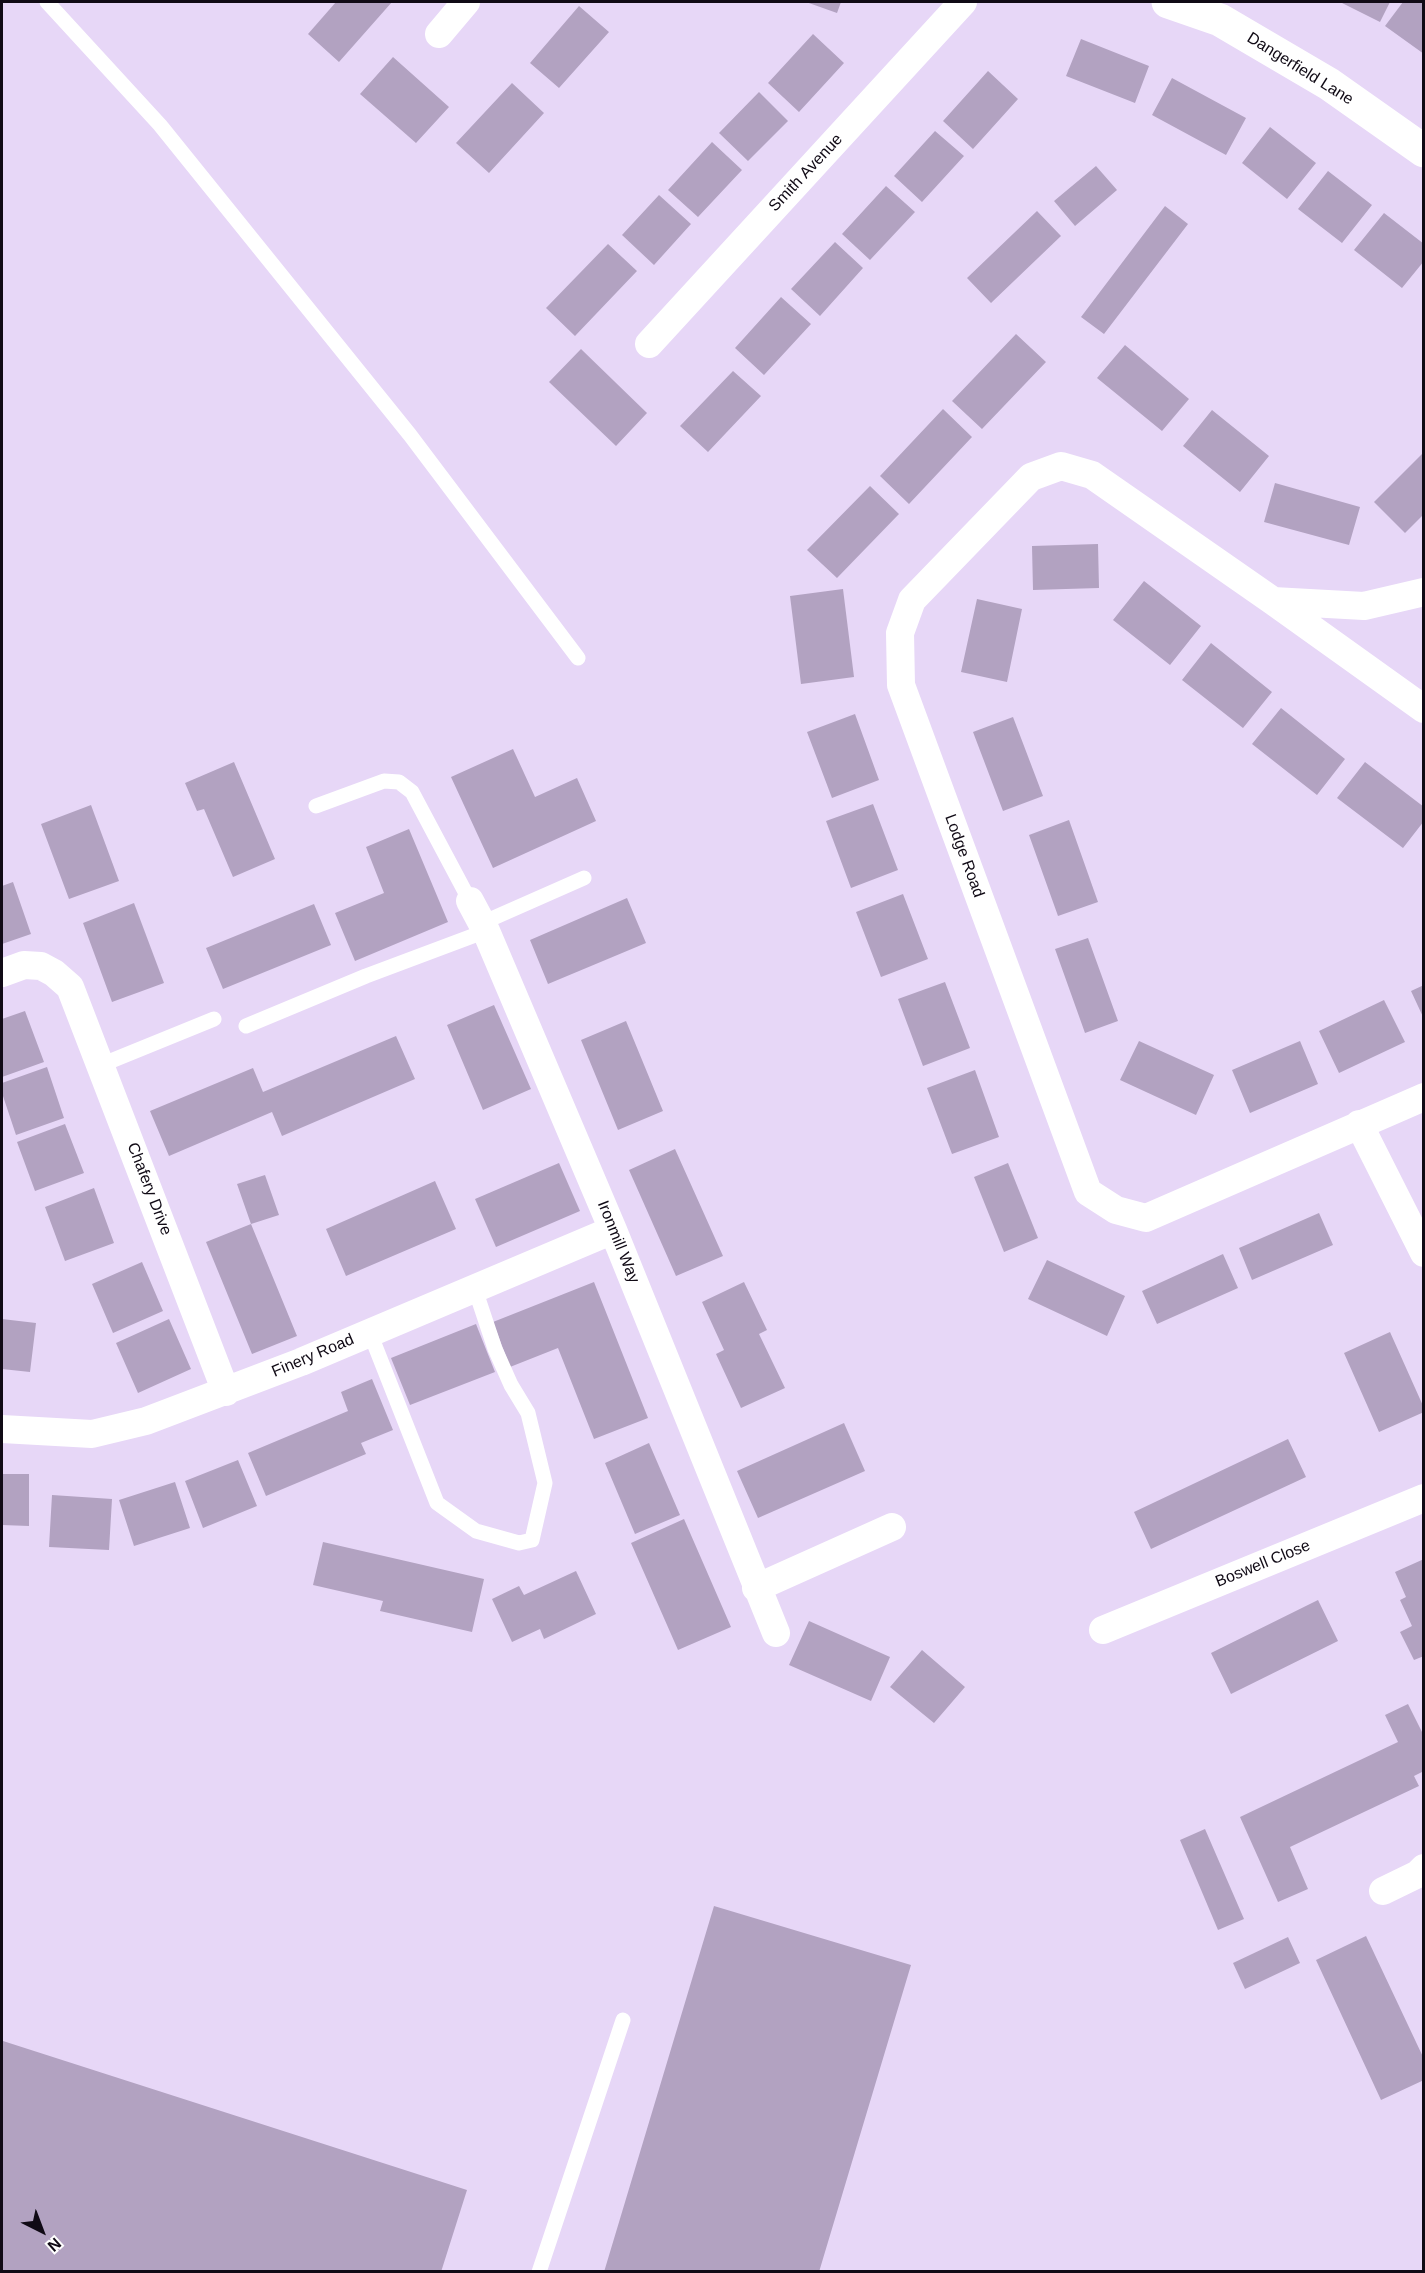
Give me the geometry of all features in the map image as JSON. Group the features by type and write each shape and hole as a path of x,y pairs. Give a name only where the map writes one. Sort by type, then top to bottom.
{"street":[{"path":"439,34 466,2"},
{"name":"Smith Avenue","path":"649,344 963,2"},
{"name":"Dangerfield Lane","path":"1168,2 1223,11 1424,151"},
{"name":"Lodge Road","path":"1424,710 1092,476 1061,466 1032,477 912,600 900,633 901,685 1088,1192 1116,1210 1146,1218 1424,1097"},
{"path":"1273,602 1364,606 1424,592"},
{"name":"Ironmill Way","path":"479,918 613,1230 776,1633"},
{"name":"Chafery Drive","path":"2,973 24,965 41,966 54,972 70,987 226,1392"},
{"path":"1359,1124 1424,1253"},
{"name":"Finery Road","path":"2,1429 92,1434 146,1421 226,1392 613,1230"},
{"name":"Boswell Close","path":"1103,1630 1424,1498"},
{"path":"756,1588 892,1527"},
{"path":"1383,1891 1418,1874 1424,1868"}],"lane":[{"path":"47,2 168,134 410,435 578,658"},
{"path":"316,806 384,781 399,782 412,792 479,918"},
{"path":"246,1026 366,976 479,918 584,878"},
{"path":"101,1065 214,1019"},
{"path":"370,1333 437,1503 476,1531 519,1543 532,1540 545,1483 528,1413 507,1376 475,1289"},
{"path":"539,2271 623,2020"}],"building":[{"path":"336,2 392,2 339,62 308,34"},
{"path":"806,2 841,2 837,13"},
{"path":"1340,2 1390,2 1380,22"},
{"path":"1403,2 1424,2 1424,54 1385,26"},
{"path":"579,6 609,32 559,88 530,63"},
{"path":"813,34 844,63 799,112 768,83"},
{"path":"1081,39 1149,66 1135,103 1066,76"},
{"path":"393,57 449,107 416,143 360,94"},
{"path":"988,71 1018,99 973,149 943,121"},
{"path":"1172,78 1246,118 1226,155 1152,115"},
{"path":"512,83 544,113 489,173 456,143"},
{"path":"759,92 788,121 748,161 719,133"},
{"path":"1270,127 1316,163 1287,199 1242,163"},
{"path":"935,131 964,156 922,202 894,176"},
{"path":"712,142 742,170 698,217 668,190"},
{"path":"1096,166 1117,190 1075,226 1054,201"},
{"path":"1328,171 1372,205 1342,243 1298,209"},
{"path":"886,186 915,212 870,260 842,234"},
{"path":"659,195 691,224 654,265 622,235"},
{"path":"1165,206 1188,224 1104,334 1081,317"},
{"path":"1037,211 1061,236 991,303 967,278"},
{"path":"1384,213 1424,244 1424,261 1402,288 1354,250"},
{"path":"835,242 863,268 820,316 791,289"},
{"path":"608,244 637,271 575,336 546,308"},
{"path":"781,297 811,324 764,375 735,348"},
{"path":"1016,334 1046,362 982,429 952,401"},
{"path":"1125,345 1189,399 1162,431 1097,378"},
{"path":"581,349 647,413 616,446 549,382"},
{"path":"733,371 761,396 708,452 680,426"},
{"path":"943,409 972,437 909,504 880,476"},
{"path":"1212,410 1269,456 1240,492 1183,446"},
{"path":"1424,452 1424,514 1405,533 1374,502"},
{"path":"1275,483 1360,507 1349,545 1264,522"},
{"path":"870,486 899,514 837,578 807,550"},
{"path":"1098,544 1099,588 1033,590 1032,546"},
{"path":"1144,581 1201,626 1170,665 1113,620"},
{"path":"843,589 854,677 801,684 790,596"},
{"path":"977,599 1022,609 1007,682 961,672"},
{"path":"1211,643 1272,692 1243,728 1182,680"},
{"path":"1281,708 1345,759 1317,795 1252,744"},
{"path":"855,714 879,780 832,798 807,732"},
{"path":"1013,717 1043,796 1003,811 973,732"},
{"path":"513,749 535,797 577,778 596,821 493,868 451,777"},
{"path":"234,762 275,859 233,877 204,809 197,811 185,783"},
{"path":"1365,762 1424,807 1424,821 1403,848 1337,798"},
{"path":"873,804 898,870 851,888 826,821"},
{"path":"91,805 119,881 69,899 41,824"},
{"path":"1069,820 1098,902 1058,916 1029,835"},
{"path":"409,829 448,922 355,961 335,913 384,893 366,847"},
{"path":"13,882 31,934 2,944 2,886"},
{"path":"903,894 928,959 881,977 856,912"},
{"path":"627,898 646,943 548,984 530,940"},
{"path":"134,903 164,983 112,1002 83,923"},
{"path":"314,904 331,945 223,989 206,948"},
{"path":"1088,938 1118,1021 1085,1033 1055,949"},
{"path":"945,982 970,1048 923,1066 898,999"},
{"path":"1424,985 1424,1019 1411,991"},
{"path":"1384,1000 1405,1042 1339,1073 1319,1031"},
{"path":"494,1005 531,1089 483,1110 447,1025"},
{"path":"25,1011 44,1062 2,1077 2,1019"},
{"path":"626,1021 663,1111 618,1130 581,1040"},
{"path":"396,1036 415,1079 282,1136 272,1112 169,1156 150,1111 253,1068 263,1092"},
{"path":"1139,1041 1214,1075 1196,1115 1120,1080"},
{"path":"1300,1041 1318,1084 1250,1113 1232,1070"},
{"path":"47,1067 64,1118 16,1135 2,1093 2,1083"},
{"path":"975,1070 999,1137 952,1154 927,1088"},
{"path":"65,1124 84,1173 35,1191 17,1142"},
{"path":"675,1149 723,1256 676,1276 629,1170"},
{"path":"559,1163 580,1211 496,1247 475,1199"},
{"path":"1008,1163 1038,1238 1004,1252 974,1177"},
{"path":"265,1175 279,1215 251,1224 237,1184"},
{"path":"435,1181 456,1229 346,1276 326,1229"},
{"path":"94,1188 114,1243 65,1261 45,1207"},
{"path":"1319,1213 1333,1245 1252,1280 1239,1248"},
{"path":"251,1224 297,1336 252,1354 206,1242"},
{"path":"1223,1254 1238,1288 1157,1324 1142,1291"},
{"path":"1047,1260 1125,1296 1107,1336 1028,1299"},
{"path":"142,1262 163,1311 113,1333 92,1284"},
{"path":"594,1282 648,1418 594,1439 558,1348 510,1367 493,1322"},
{"path":"744,1282 767,1330 759,1334 785,1388 741,1408 716,1354 724,1350 702,1302"},
{"path":"2,1319 36,1323 30,1372 2,1369"},
{"path":"169,1319 191,1369 138,1393 116,1343"},
{"path":"476,1324 495,1372 410,1405 391,1358"},
{"path":"1390,1332 1424,1412 1379,1432 1344,1353"},
{"path":"372,1379 393,1430 361,1443 366,1454 266,1496 248,1453 348,1411 341,1392"},
{"path":"844,1423 865,1471 758,1518 737,1471"},
{"path":"1288,1439 1306,1477 1151,1549 1134,1512"},
{"path":"649,1443 680,1515 635,1534 605,1463"},
{"path":"238,1460 257,1506 203,1528 185,1481"},
{"path":"2,1474 29,1474 29,1526 2,1525"},
{"path":"175,1482 190,1528 134,1546 119,1500"},
{"path":"52,1495 112,1499 109,1550 49,1547"},
{"path":"684,1519 731,1627 678,1650 631,1543"},
{"path":"323,1542 484,1579 472,1632 380,1611 383,1601 313,1585"},
{"path":"1424,1559 1424,1656 1414,1660 1400,1632 1412,1626 1400,1600 1406,1597 1395,1572"},
{"path":"576,1571 596,1614 544,1639 540,1629 512,1642 492,1599 519,1586 524,1595"},
{"path":"1318,1600 1338,1641 1231,1694 1211,1653"},
{"path":"809,1621 890,1657 871,1701 789,1665"},
{"path":"922,1650 965,1687 934,1723 890,1687"},
{"path":"1408,1704 1424,1736 1424,1771 1414,1776 1419,1786 1290,1847 1308,1889 1278,1902 1240,1817 1398,1742 1385,1715"},
{"path":"1205,1829 1244,1919 1218,1930 1180,1840"},
{"path":"714,1906 911,1965 819,2272 604,2272"},
{"path":"1366,1936 1424,2059 1424,2080 1381,2100 1316,1960"},
{"path":"1288,1937 1300,1963 1245,1989 1233,1963"},
{"path":"3,2041 467,2190 441,2272 2,2272"}]}
